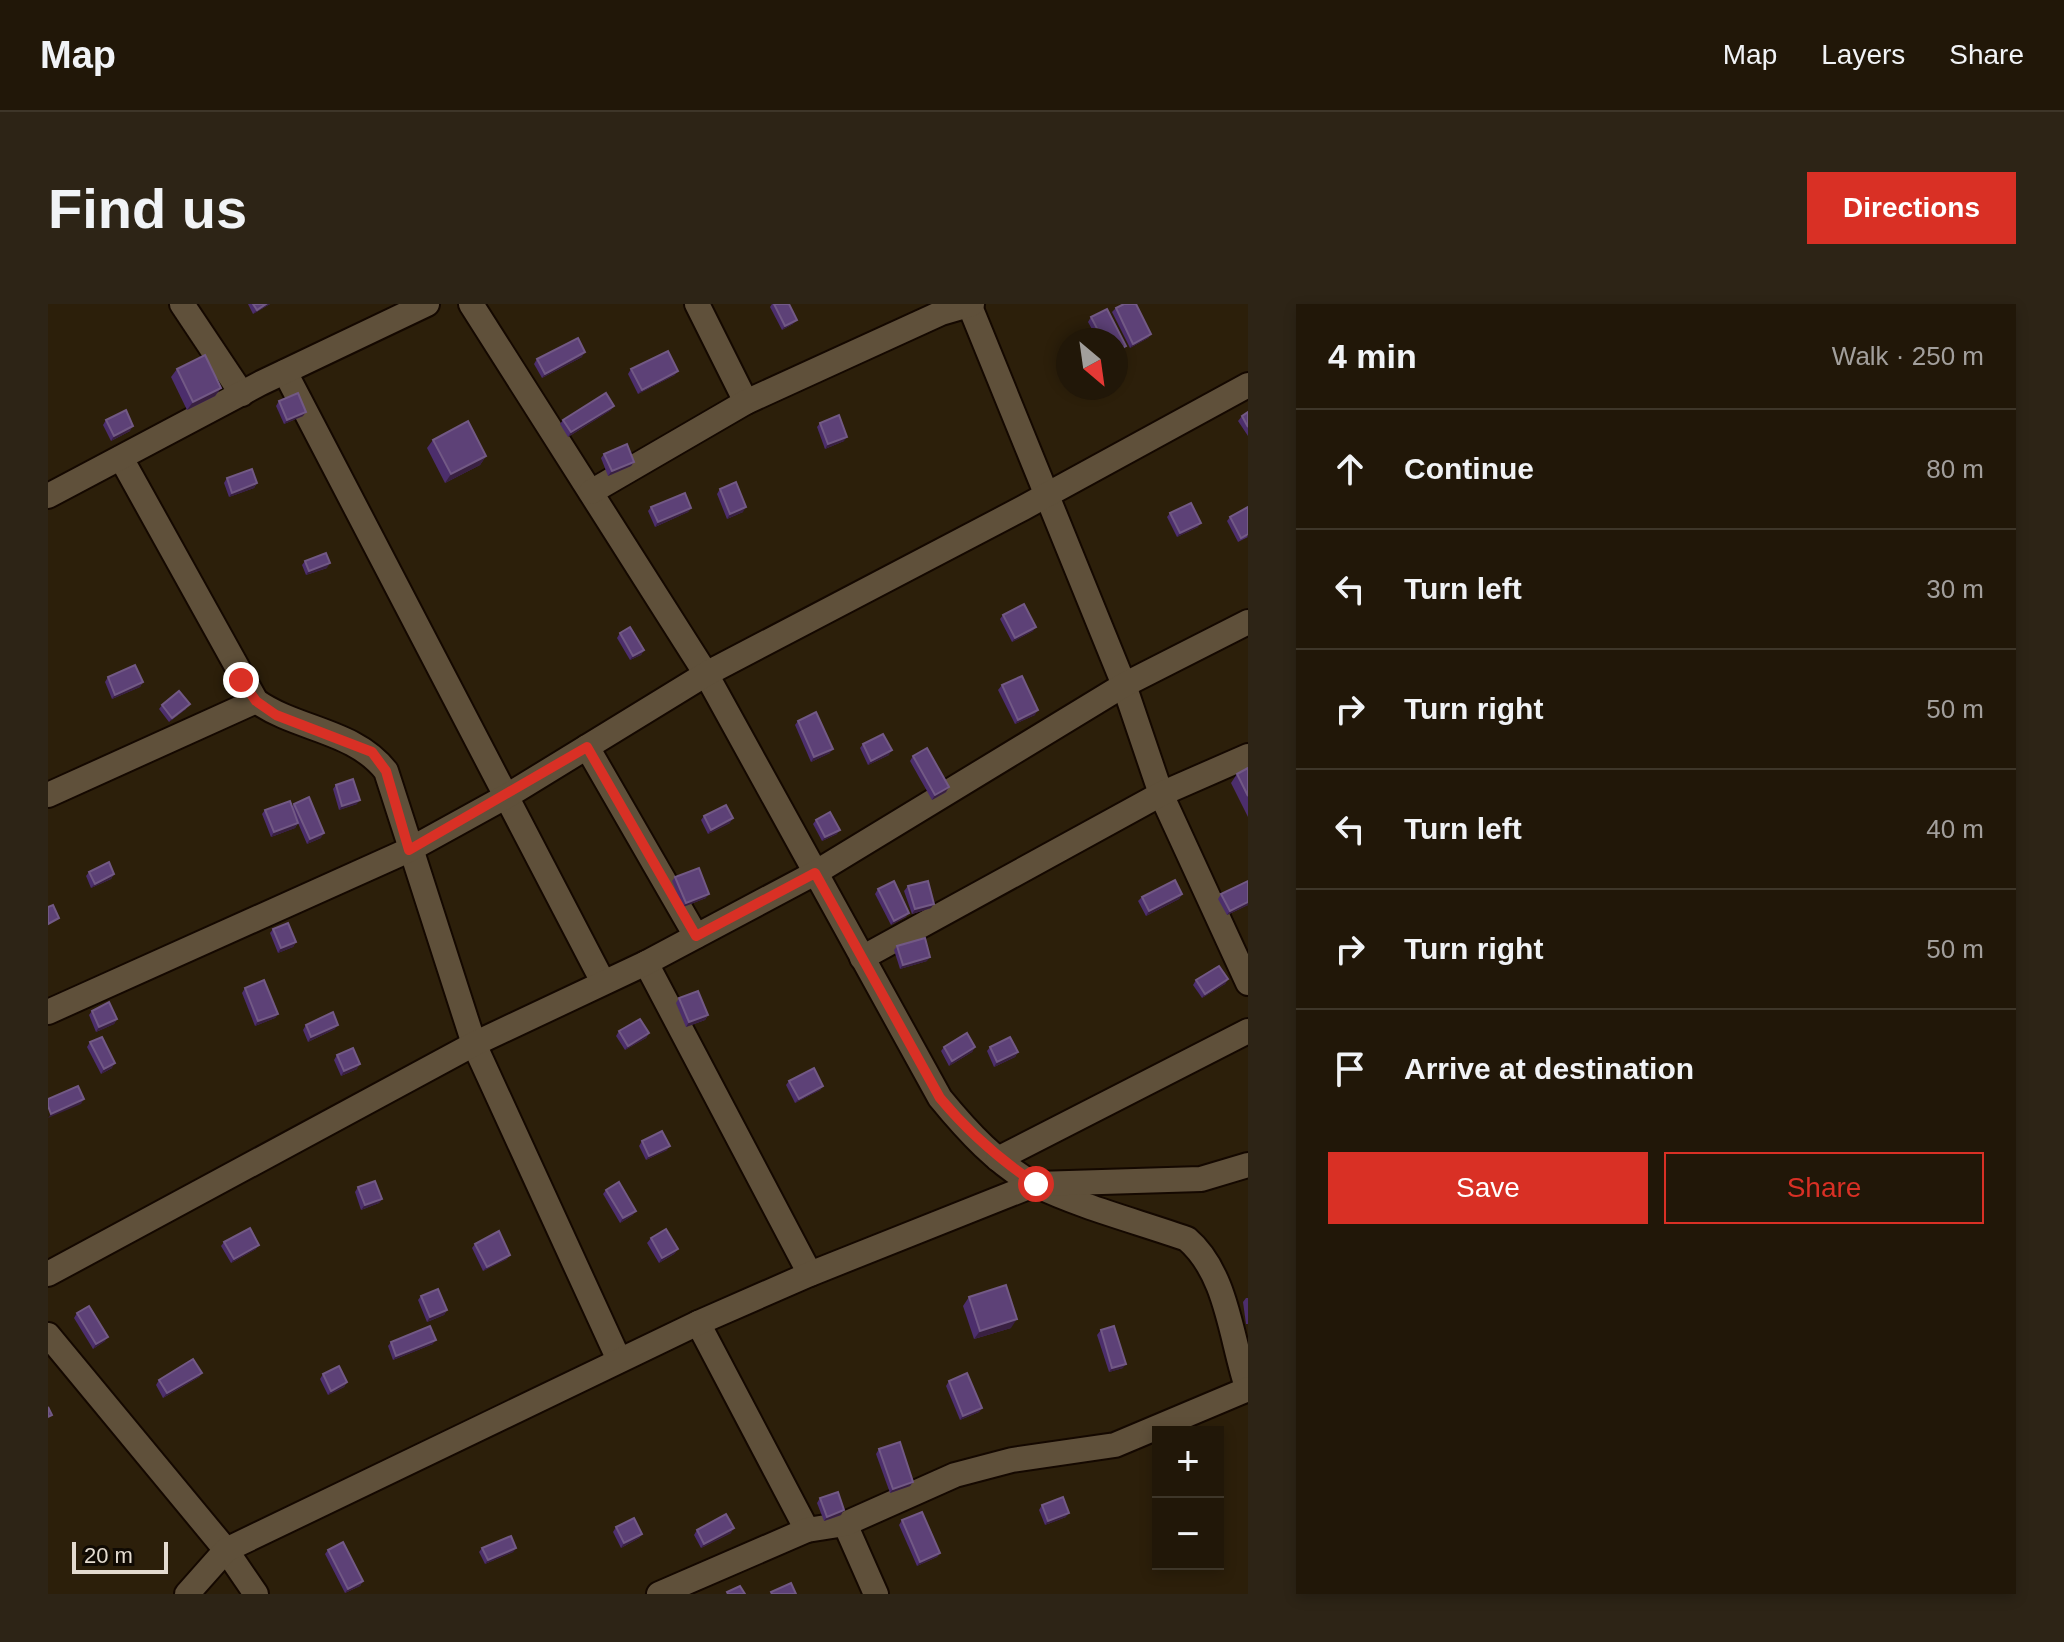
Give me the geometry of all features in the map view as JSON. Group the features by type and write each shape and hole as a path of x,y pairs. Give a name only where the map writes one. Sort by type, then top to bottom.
{"street":[{"path":"182,304 242,394"},
{"path":"48,496 285,372 427,304"},
{"path":"471,304 706,674 940,1098 968,1131 998,1159 1036,1184 1187,1239 1203,1253 1213,1271 1248,1390 1115,1445 1012,1460 955,1475 845,1524 807,1530 659,1594"},
{"path":"697,304 746,402"},
{"path":"591,492 746,402 941,313 970,304 1044,494 1124,685 1161,794 1248,983"},
{"path":"285,372 603,982"},
{"path":"48,1012 409,850 507,796 706,674 1248,385"},
{"path":"121,458 256,701 276,715 372,752 386,771 474,1044 619,1360"},
{"path":"48,1274 474,1044 646,963 815,873 1124,685 1248,622"},
{"path":"48,795 256,701"},
{"path":"587,747 696,936"},
{"path":"862,958 1161,794 1248,756"},
{"path":"646,963 810,1274"},
{"path":"998,1159 1248,1031"},
{"path":"187,1594 226,1550 619,1360 810,1274 1036,1184 1201,1179 1248,1165"},
{"path":"698,1323 807,1530"},
{"path":"48,1335 226,1550 256,1594"},
{"path":"845,1524 876,1594"}],"building":[{"path":"774,304 789,304 797,320 785,326"},
{"path":"1136,304 1151,334 1133,344 1116,308"},
{"path":"1107,309 1117,328 1097,328 1091,317"},
{"path":"578,338 585,352 545,374 537,359"},
{"path":"668,351 678,371 642,390 631,369"},
{"path":"205,355 221,388 193,402 177,369"},
{"path":"298,393 306,412 287,420 279,401"},
{"path":"606,393 614,406 571,432 563,420"},
{"path":"126,410 133,426 114,436 106,420"},
{"path":"1248,412 1248,427 1242,416"},
{"path":"839,415 847,437 828,444 820,423"},
{"path":"468,421 486,456 451,474 433,440"},
{"path":"627,444 634,462 612,471 604,454"},
{"path":"252,469 257,483 232,493 227,478"},
{"path":"736,482 746,507 730,514 720,489"},
{"path":"685,493 691,508 658,522 651,507"},
{"path":"1191,503 1201,523 1180,533 1170,513"},
{"path":"1248,507 1248,534 1241,538 1230,517"},
{"path":"326,553 330,563 309,571 305,561"},
{"path":"1024,604 1036,627 1015,638 1003,615"},
{"path":"630,627 644,650 633,656 620,633"},
{"path":"135,665 143,682 115,695 108,677"},
{"path":"1022,676 1038,710 1018,720 1002,685"},
{"path":"179,691 190,704 172,718 162,705"},
{"path":"816,712 833,749 814,757 798,721"},
{"path":"883,734 892,750 871,761 863,744"},
{"path":"927,748 949,787 935,795 913,756"},
{"path":"1248,768 1248,796 1237,774"},
{"path":"353,779 360,800 342,806 336,785"},
{"path":"309,797 324,833 310,839 294,804"},
{"path":"290,801 298,823 274,832 265,810"},
{"path":"726,805 733,818 711,830 704,816"},
{"path":"830,812 840,830 825,837 816,820"},
{"path":"109,862 114,874 95,884 89,872"},
{"path":"699,868 709,894 686,903 675,877"},
{"path":"1175,880 1182,894 1149,911 1142,897"},
{"path":"894,881 909,913 894,921 878,889"},
{"path":"928,881 934,904 915,909 908,886"},
{"path":"1248,881 1248,902 1230,911 1221,894"},
{"path":"53,905 59,918 48,924 48,907"},
{"path":"288,923 296,942 281,948 273,929"},
{"path":"925,938 930,957 903,965 897,946"},
{"path":"1219,966 1228,979 1205,994 1196,980"},
{"path":"264,980 278,1014 258,1021 245,988"},
{"path":"698,991 708,1015 689,1022 679,998"},
{"path":"109,1002 117,1019 99,1027 92,1011"},
{"path":"333,1012 338,1025 311,1037 306,1025"},
{"path":"640,1019 649,1033 628,1046 619,1031"},
{"path":"967,1033 975,1047 952,1061 944,1047"},
{"path":"102,1037 115,1063 104,1069 90,1042"},
{"path":"1010,1037 1018,1052 997,1062 990,1047"},
{"path":"353,1048 360,1064 344,1071 337,1055"},
{"path":"814,1068 823,1086 799,1099 789,1081"},
{"path":"78,1086 84,1099 51,1114 48,1099"},
{"path":"662,1131 670,1146 649,1156 642,1141"},
{"path":"375,1181 382,1199 365,1205 358,1187"},
{"path":"619,1182 636,1211 623,1218 606,1190"},
{"path":"250,1228 259,1245 234,1259 224,1242"},
{"path":"666,1229 678,1249 662,1258 651,1238"},
{"path":"499,1231 510,1255 487,1267 475,1244"},
{"path":"1006,1285 1017,1319 980,1331 969,1297"},
{"path":"438,1289 447,1310 430,1317 421,1296"},
{"path":"89,1306 108,1337 96,1344 77,1313"},
{"path":"430,1326 436,1340 396,1356 391,1342"},
{"path":"1114,1326 1126,1364 1112,1368 1101,1330"},
{"path":"193,1359 202,1373 167,1393 159,1380"},
{"path":"339,1366 347,1382 331,1391 323,1374"},
{"path":"967,1373 982,1408 963,1416 949,1381"},
{"path":"900,1442 913,1482 893,1489 879,1449"},
{"path":"838,1492 844,1510 827,1517 820,1498"},
{"path":"1063,1497 1069,1513 1048,1521 1042,1505"},
{"path":"922,1512 940,1553 920,1562 902,1520"},
{"path":"726,1514 734,1528 704,1544 697,1530"},
{"path":"634,1518 642,1534 624,1543 616,1527"},
{"path":"511,1536 516,1548 488,1560 482,1548"},
{"path":"343,1542 363,1581 348,1589 328,1550"},
{"path":"791,1583 796,1594 772,1594 771,1592"},
{"path":"740,1586 745,1594 728,1594 727,1592"}],"route":[{"path":"241,680 256,701 276,715 353,742 372,752 386,771 409,850 587,747 696,936 815,873 940,1098 968,1131 998,1159 1036,1184"}]}
